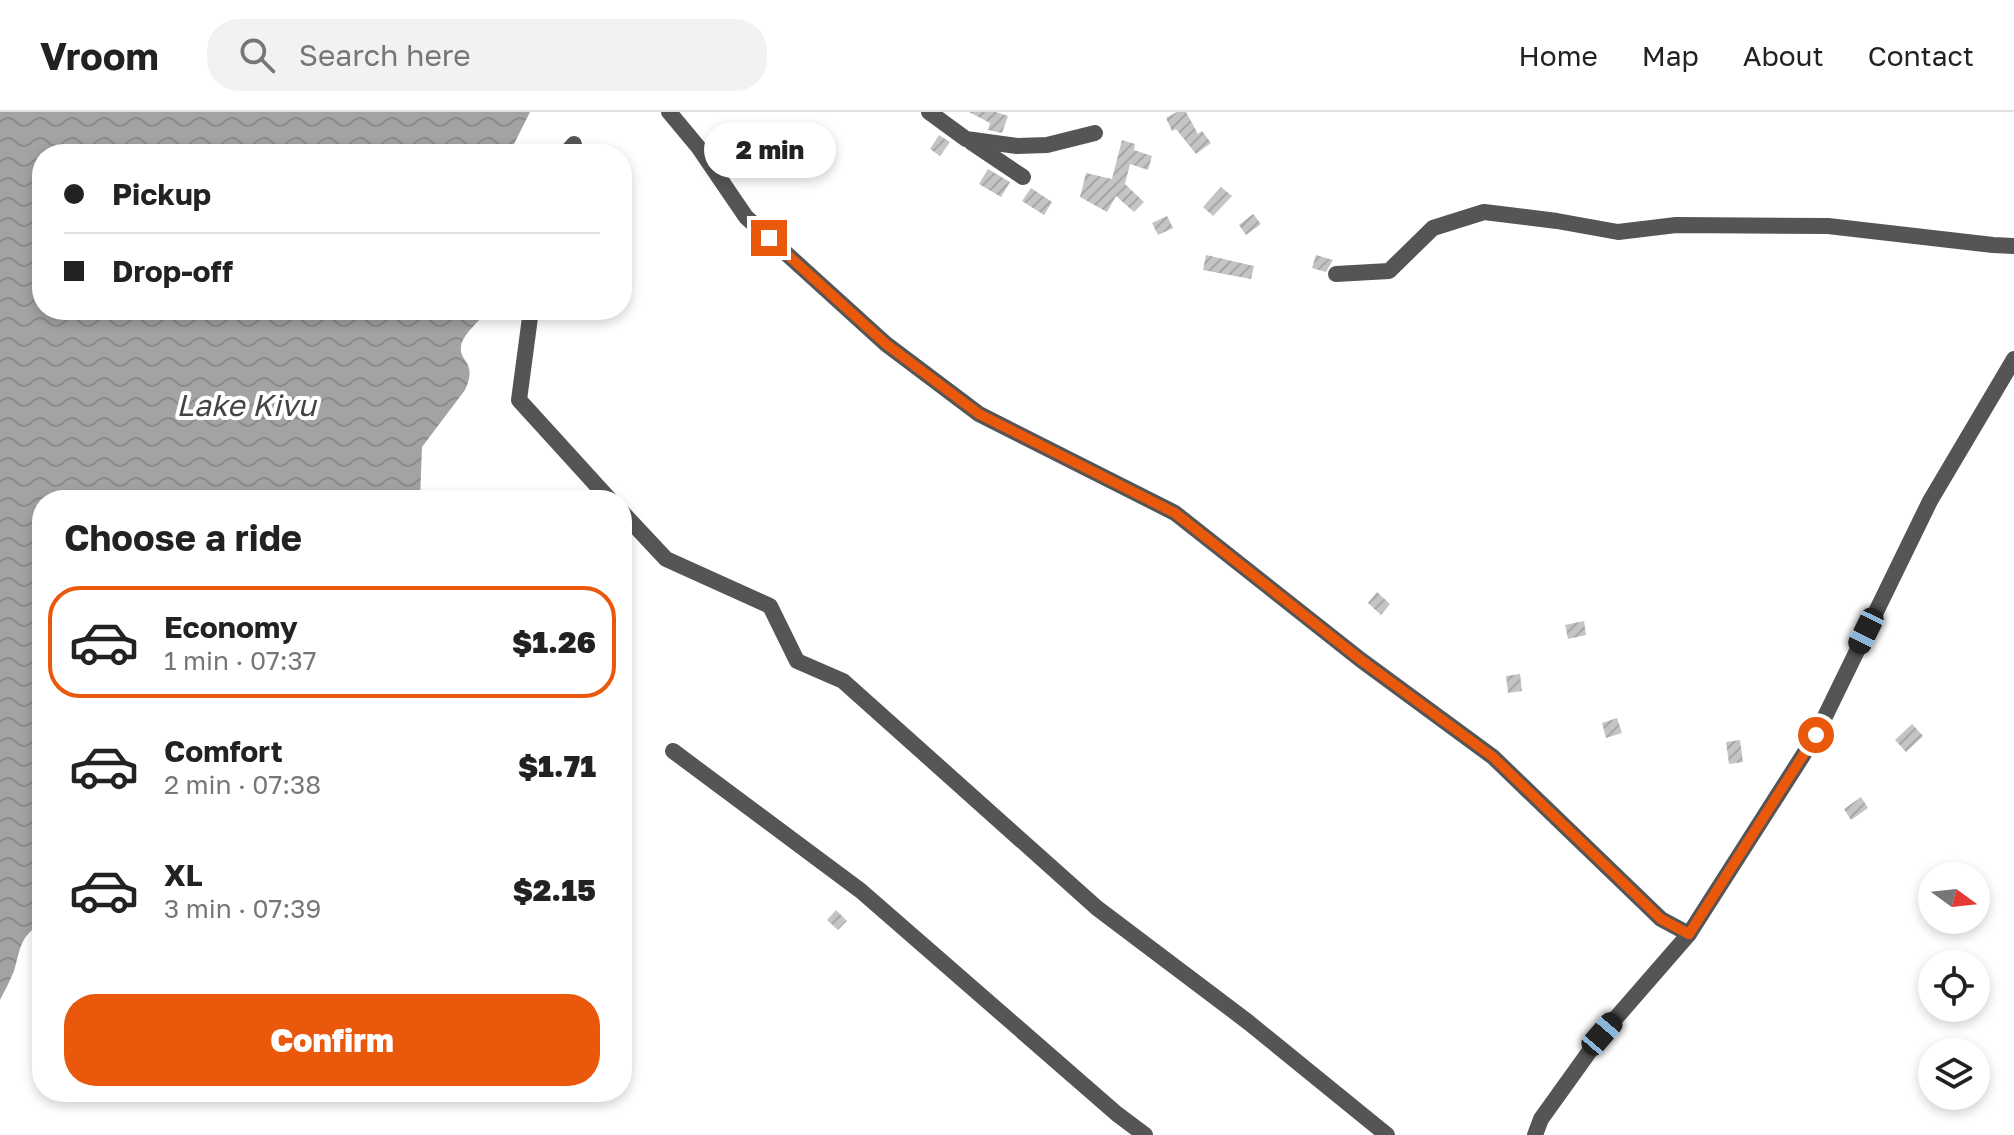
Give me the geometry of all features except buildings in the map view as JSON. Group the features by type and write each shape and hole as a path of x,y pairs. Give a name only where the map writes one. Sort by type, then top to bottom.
{"street":[{"path":"669,112 699,148 746,217 886,344 979,414 1175,513 1361,660 1493,757 1661,919 1689,934"},
{"path":"929,112 1023,177"},
{"path":"966,139 1017,146 1047,145 1095,133"},
{"path":"1336,274 1389,271 1433,228 1484,212 1618,232 1676,225 1828,226 2014,246"},
{"path":"530,320 519,400 601,490"},
{"path":"1535,1135 1541,1119 1602,1034 1689,934 1816,735 1930,501 2014,359"},
{"path":"632,523 666,559 770,606 797,661 843,681 1097,908 1248,1022 1387,1135"},
{"path":"673,751 861,891 1145,1135"}],"water":[{"name":"Lake Kivu","path":"0,112 530,112 514,144 32,144 32,320 479,320 468,332 461,347 470,373 465,390 422,447 420,490 32,490 32,930 25,938 0,1000"}],"route":[{"path":"769,238 886,344 979,414 1175,513 1361,660 1493,757 1661,919 1689,934 1816,735"}]}
